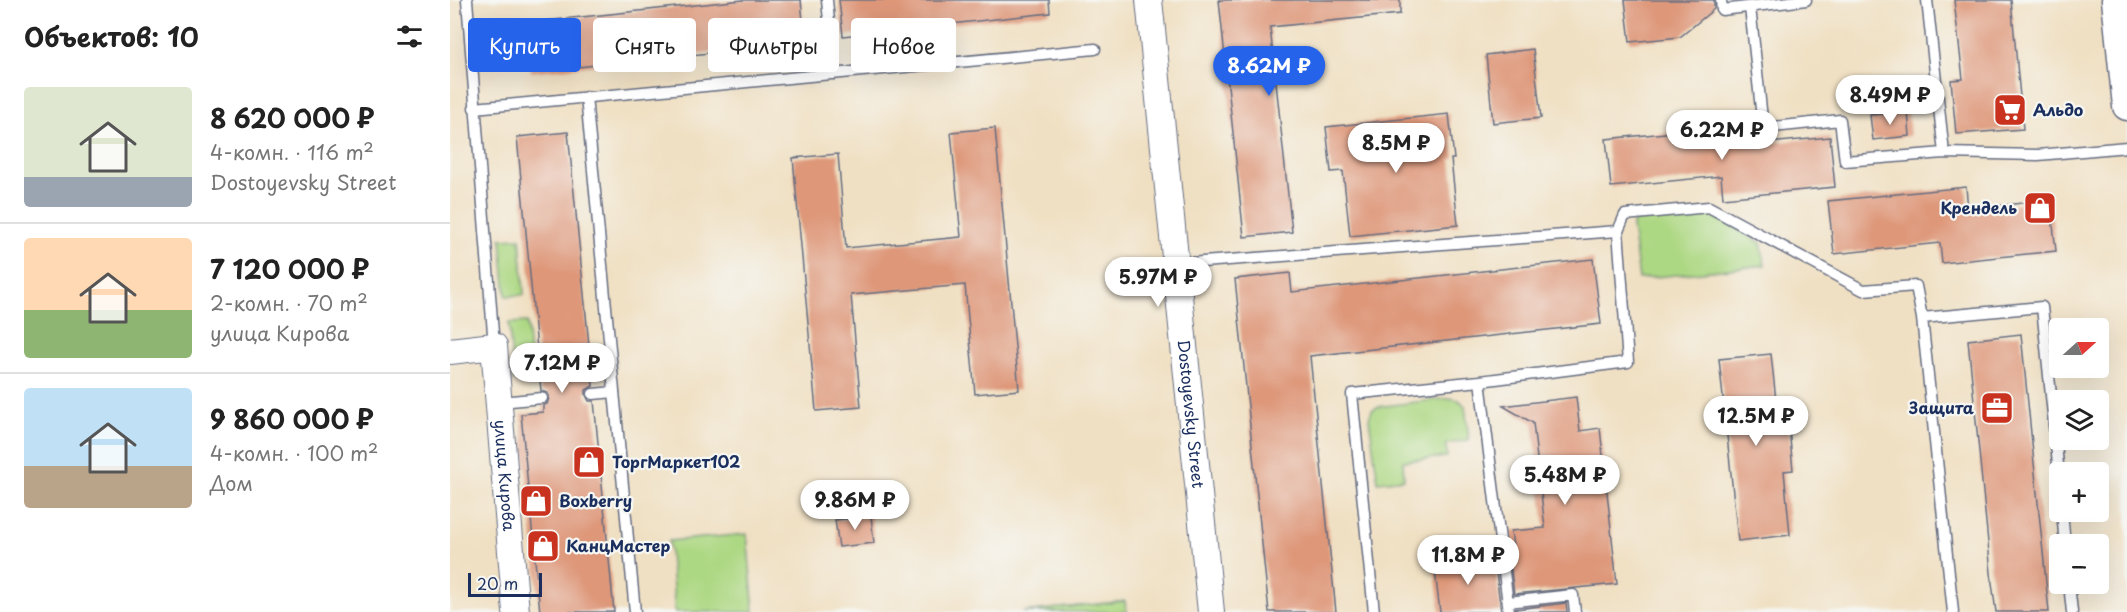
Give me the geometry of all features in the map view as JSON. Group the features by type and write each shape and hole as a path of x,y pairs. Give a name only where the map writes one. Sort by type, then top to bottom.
{"main road":[{"path":"2116,0 2127,106"}],"street":[{"name":"Dostoyevsky Street","path":"1149,0 1211,612"},
{"path":"450,351 494,346"},
{"name":"улица Кирова","path":"494,346 516,612"}],"lane":[{"path":"467,0 494,346"},
{"path":"827,0 834,74"},
{"path":"1721,0 1722,10 1806,0"},
{"path":"1927,0 1944,153"},
{"path":"1750,7 1763,128 1840,120 1845,162 1944,153 2038,155 2127,147"},
{"path":"474,108 1095,49"},
{"path":"586,97 636,612"},
{"path":"1374,612 1352,394 1480,381 1628,362 1618,231 1625,215 1709,207 1863,290 1916,286 1922,318 1953,612"},
{"path":"1176,264 1618,231"},
{"path":"1922,318 2042,307 2058,462"},
{"path":"1480,381 1508,607 1573,595 1575,612"},
{"path":"593,394 614,392"},
{"path":"499,402 542,399"},
{"path":"2070,594 2072,612"}],"green space":[{"path":"1708,212 1761,243 1765,265 1639,279 1632,226 1636,220"},
{"path":"520,238 524,295 506,296 501,239"},
{"path":"527,322 532,379 513,380 509,323"},
{"path":"1449,398 1459,400 1465,406 1469,440 1446,444 1447,457 1403,461 1404,479 1378,482 1369,418 1372,410 1377,407"},
{"path":"747,534 754,612 675,612 669,541"},
{"path":"1125,601 1126,612 1022,612"}],"building":[{"path":"743,0 801,0 803,18 708,18 708,53 696,55 696,18 593,18 593,65 581,67 581,18 572,18"},
{"path":"839,0 1049,0 1050,13 956,23 956,18 851,18 851,35 843,36"},
{"path":"1219,0 1400,0 1400,14 1270,27 1292,232 1244,237"},
{"path":"1625,0 1714,0 1714,9 1680,37 1630,42"},
{"path":"1954,0 2011,0 2023,129 1956,134 1951,80 1963,79"},
{"path":"1533,49 1541,118 1493,123 1486,55"},
{"path":"1908,112 1910,136 1873,140 1870,115"},
{"path":"1449,114 1458,225 1350,236 1343,171 1331,172 1326,127"},
{"path":"1745,125 1747,145 1830,137 1835,187 1723,198 1721,176 1611,187 1606,139"},
{"path":"995,128 1019,390 975,394 965,285 851,295 861,407 816,411 793,158 838,154 846,248 961,237 951,132"},
{"path":"568,132 593,386 586,390 586,395 589,401 594,401 614,612 540,612 521,414 543,412 543,405 547,404 549,398 548,393 541,391 517,137"},
{"path":"1966,187 1968,209 2050,200 2056,251 1942,263 1940,243 1834,254 1828,201"},
{"path":"1593,259 1601,324 1310,356 1336,612 1269,612 1235,279 1290,273 1292,292"},
{"path":"2021,334 2049,612 1996,612 1992,583 1968,340"},
{"path":"1771,354 1778,419 1788,418 1793,470 1784,471 1790,535 1738,541 1719,359"},
{"path":"1576,397 1580,431 1600,428 1617,584 1514,594 1509,554 1514,554 1511,531 1545,528 1533,423 1503,406"},
{"path":"871,516 874,543 839,547 835,520"},
{"path":"1494,556 1501,612 1440,612 1434,563"},
{"path":"1566,603 1567,612 1516,612 1516,609"}],"place":[{"name":"Альдо","path":"2010,110"},
{"name":"Крендель","path":"2040,208"},
{"name":"Защита","path":"1997,408"},
{"name":"ТоргМаркет102","path":"589,462"},
{"name":"Boxberry","path":"536,501"},
{"name":"КанцМастер","path":"543,546"}]}
